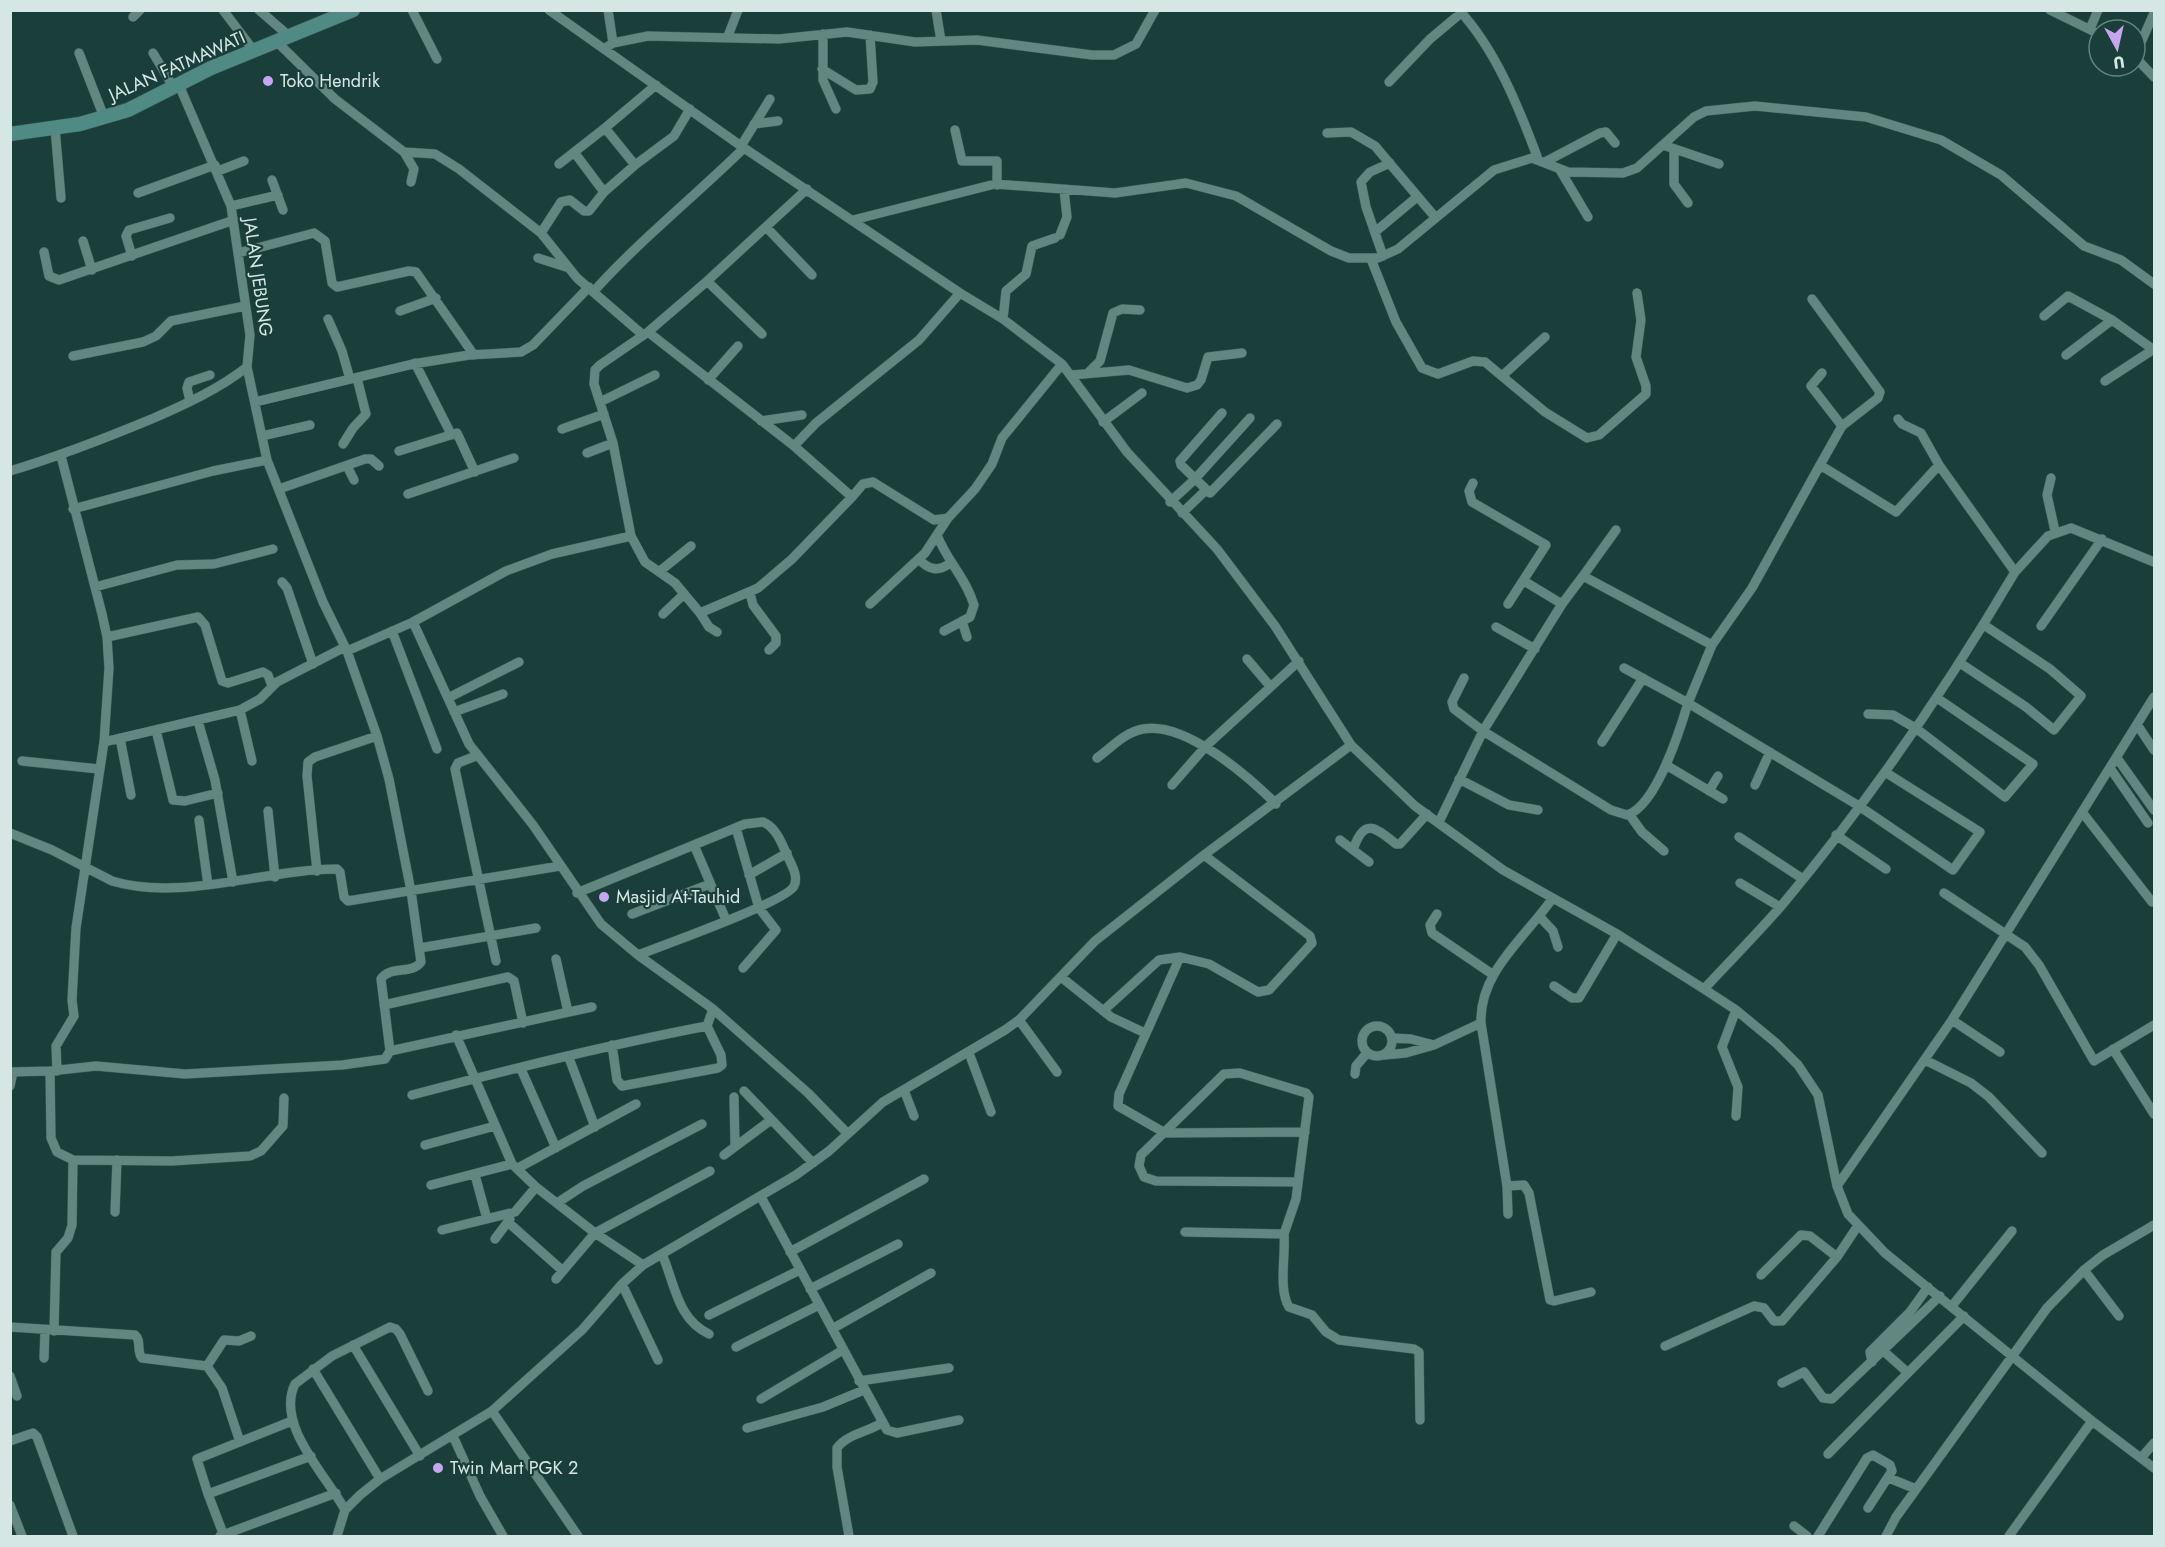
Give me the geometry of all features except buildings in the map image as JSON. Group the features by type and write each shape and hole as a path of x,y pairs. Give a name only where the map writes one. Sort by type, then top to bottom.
{"street":[{"path":"223,10 254,51"},
{"path":"259,10 335,99 404,152 414,169 411,182"},
{"name":"JALAN FATMAWATI","path":"10,134 55,128 128,110 211,68 353,10"},
{"path":"412,10 437,59"},
{"path":"549,10 742,147 1003,319 1062,364 1072,375 1103,422 1170,502 1217,549 1299,661 1351,745 1427,814 1503,870 1617,934 1704,989 1736,1010 1776,1043 1813,1085 1822,1111 1837,1186 1848,1215 1857,1227 1885,1253 2092,1421 2154,1468"},
{"path":"608,10 613,43"},
{"path":"728,36 738,10"},
{"path":"936,10 941,40"},
{"path":"604,49 613,43 648,36 728,36 778,39 847,32 915,42 941,40 1012,43 1092,55 1114,55 1136,44 1155,10"},
{"path":"2050,10 2087,28"},
{"path":"1389,82 1430,39 1460,12 1489,51 1542,160"},
{"path":"2147,29 2154,13"},
{"path":"823,34 823,80 836,109"},
{"path":"822,69 856,90 870,89 873,82 870,35"},
{"path":"79,53 104,117"},
{"name":"JALAN JEBUNG","path":"153,53 177,86 217,168 231,206 250,349 247,367 267,460 345,649 377,736 389,779 420,948"},
{"path":"559,164 656,85"},
{"path":"255,402 415,363 527,350 631,251 695,196 742,147 770,99"},
{"path":"854,220 980,186 997,184 1115,193 1170,184 1201,186 1236,196 1331,251 1349,258 1371,258 1383,256 1398,249 1494,170 1524,159 1542,160 1560,170 1623,173 1637,168 1694,117 1718,109 1755,106 1866,117 1941,140 2001,175 2084,246 2121,260 2154,284"},
{"path":"541,233 563,200 570,200 586,211 592,209 604,192 674,136 690,109"},
{"path":"754,124 778,121"},
{"path":"55,128 61,198"},
{"path":"605,128 635,165"},
{"path":"955,130 961,160 967,163 997,161 997,184"},
{"path":"1327,133 1351,132 1376,146 1435,217"},
{"path":"1542,160 1600,133 1606,132 1615,143"},
{"path":"1663,145 1719,164"},
{"path":"1674,149 1672,177 1676,190 1688,203"},
{"path":"404,152 435,154 541,233 553,245 566,267 591,289 794,446 852,496"},
{"path":"574,152 604,192"},
{"path":"138,193 244,161"},
{"path":"1383,256 1361,182 1370,172 1390,163"},
{"path":"1560,170 1588,217"},
{"path":"272,180 283,210"},
{"path":"717,632 709,627 684,594 660,571 645,562 631,536 613,443 594,384 596,370 707,281 807,189"},
{"path":"1003,319 1006,291 1026,274 1032,246 1058,236 1067,217 1064,190"},
{"path":"231,206 278,195"},
{"path":"1375,232 1417,196"},
{"path":"132,256 126,236 129,230 170,218"},
{"path":"44,252 49,276 53,279 92,270 234,220"},
{"path":"766,227 812,275"},
{"path":"238,253 309,233 317,234 326,241 335,286 409,271 418,273 474,355"},
{"path":"83,241 92,270"},
{"path":"538,258 566,267"},
{"path":"1371,258 1396,322 1422,368 1438,374 1479,361 1502,376 1545,412 1587,438 1599,435 1646,394 1646,386 1636,357 1641,320 1637,293"},
{"path":"707,281 762,334"},
{"path":"794,446 816,423 919,340 960,292"},
{"path":"2044,316 2068,296 2112,320 2154,349 2105,381"},
{"path":"400,311 436,298"},
{"path":"1464,678 1452,707 1484,731 1611,810 1622,815 1636,810 1654,787 1666,765 1712,645 1752,588 1842,426 1878,398 1880,392 1812,299"},
{"path":"73,356 143,342 156,336 171,321 245,306"},
{"path":"1088,373 1100,361 1113,313 1122,309 1140,310"},
{"path":"328,319 354,379 366,414 343,444"},
{"path":"2067,355 2112,320"},
{"path":"1502,376 1545,337"},
{"path":"708,380 738,346"},
{"path":"1072,375 1129,370 1187,388 1197,385 1201,380 1208,357 1242,353"},
{"path":"415,363 451,434"},
{"path":"870,604 919,559 948,518 975,489 993,465 1002,438 1062,364"},
{"path":"10,471 92,445 190,402 230,381 247,367"},
{"path":"1822,373 1811,386 1842,426"},
{"path":"190,402 187,388 189,382 210,375"},
{"path":"600,402 655,375"},
{"path":"1103,422 1142,393"},
{"path":"1222,413 1180,461 1205,491 1214,492 1277,424"},
{"path":"562,429 604,414"},
{"path":"761,421 802,416"},
{"path":"1170,502 1194,480 1251,418"},
{"path":"1898,419 1902,424 1921,433 1939,465 2015,572"},
{"path":"262,436 310,425"},
{"path":"399,451 457,433 475,472"},
{"path":"587,453 613,443"},
{"path":"60,456 107,637 109,668 104,742 76,928 72,999 74,1016 56,1046 51,1138 57,1152 73,1160 250,1156 261,1151 280,1131 284,1120 284,1098"},
{"path":"408,494 514,458"},
{"path":"279,489 368,459 379,466"},
{"path":"73,508 213,471 267,460"},
{"path":"1820,465 1889,510 1896,512 1939,465"},
{"path":"347,466 354,480"},
{"path":"2051,478 2047,495 2055,531"},
{"path":"700,613 750,593 792,559 863,484 873,482 928,518 934,520 948,518"},
{"path":"1473,483 1469,491 1472,502 1545,542 1545,549 1508,604"},
{"path":"1182,513 1205,491"},
{"path":"1704,989 1803,879 1917,729 1984,626 2015,572 2055,531 2071,528 2154,562"},
{"path":"1438,822 1484,731 1562,604 1616,530"},
{"path":"937,535 950,563 963,577 974,605 973,613 945,631"},
{"path":"104,742 240,710 260,699 272,686 313,664 413,622 506,571 552,554 631,536"},
{"path":"2041,626 2102,539"},
{"path":"660,571 691,546"},
{"path":"95,587 177,565 214,564 273,549"},
{"path":"919,559 930,568 937,570 950,563"},
{"path":"1583,576 1712,645"},
{"path":"1524,581 1562,604"},
{"path":"282,582 287,588 313,664"},
{"path":"750,593 753,605 776,636 775,645 769,650"},
{"path":"663,614 684,594"},
{"path":"107,637 198,617 205,625 222,681 228,683 263,672 268,675 272,686"},
{"path":"962,621 967,637"},
{"path":"413,622 476,756 533,825 601,924 638,955 713,1009 808,1093 847,1133"},
{"path":"1960,663 2026,706 2054,730 2081,696 2050,669 1984,626"},
{"path":"1496,627 1535,649"},
{"path":"392,631 437,749"},
{"path":"1247,659 1270,686"},
{"path":"1172,785 1206,746 1299,661"},
{"path":"450,698 519,662"},
{"path":"1624,668 1688,703 1858,806 1953,870 1980,832 1885,771"},
{"path":"1602,742 1643,678"},
{"path":"454,712 503,694"},
{"path":"1837,1186 1952,1020 2138,726 2154,697"},
{"path":"1868,714 1893,716 1917,729 2005,797 2033,764 1937,698"},
{"path":"240,710 252,761"},
{"path":"198,721 218,793 233,882"},
{"path":"2138,726 2154,750"},
{"path":"1097,758 1130,733 1143,729 1168,731 1206,746 1258,785 1276,804"},
{"path":"156,730 173,800 184,801 218,793"},
{"path":"317,871 307,776 308,762 315,757 377,736"},
{"path":"120,738 131,795"},
{"path":"337,1536 345,1510 380,1479 492,1411 582,1330 622,1284 643,1265 761,1197 813,1163 870,1111 969,1053 1018,1020 1095,941 1204,855 1276,804 1351,745"},
{"path":"1755,785 1770,752"},
{"path":"476,756 458,763 455,769 496,961"},
{"path":"2117,758 2154,810"},
{"path":"22,761 99,769"},
{"path":"1666,765 1723,799"},
{"path":"2110,768 2148,823"},
{"path":"1709,791 1718,776"},
{"path":"1459,779 1509,805 1538,810"},
{"path":"268,811 275,877"},
{"path":"2082,812 2152,902"},
{"path":"1353,850 1362,832 1370,827 1377,828 1396,844 1400,844 1427,814"},
{"path":"1629,814 1642,832 1665,851"},
{"path":"199,820 208,885"},
{"path":"577,892 736,828 754,822 768,824 787,854 795,874 793,889 759,908 638,955"},
{"path":"736,828 759,908 776,930 743,968"},
{"path":"10,833 126,885 208,885 339,870 346,901 560,866"},
{"path":"1836,835 1886,869"},
{"path":"1739,837 1803,879"},
{"path":"1340,840 1369,862"},
{"path":"694,845 726,920"},
{"path":"749,874 787,854"},
{"path":"1103,1011 1159,960 1180,957 1209,964 1258,992 1269,990 1312,943 1311,936 1204,855"},
{"path":"1740,883 1780,907"},
{"path":"632,914 710,884"},
{"path":"1944,892 2025,947 2039,965 2094,1061 2154,1025"},
{"path":"1508,1214 1507,1186 1481,1023 1482,996 1492,974 1552,898"},
{"path":"1437,914 1430,925 1432,933 1492,974"},
{"path":"1540,916 1553,931 1558,947"},
{"path":"10,1086 12,1072 53,1071 96,1066 185,1074 342,1065 385,1059 390,1051 382,976 388,972 418,966 421,962 420,948 536,928"},
{"path":"1554,986 1572,998 1579,998 1617,934"},
{"path":"1180,957 1145,1033 1117,1102 1125,1113 1165,1133 1305,1132"},
{"path":"556,958 568,1012"},
{"path":"384,1005 508,977 514,981 523,1023"},
{"path":"1061,977 1103,1011 1118,1021 1145,1033"},
{"path":"390,1051 592,1007"},
{"path":"612,1045 617,1080 622,1086 718,1068 722,1065 721,1055 706,1026 713,1009"},
{"path":"1736,1010 1722,1047 1738,1087 1736,1116"},
{"path":"1018,1020 1057,1072"},
{"path":"1952,1020 2000,1052"},
{"path":"1384,1055 1391,1048 1392,1038 1387,1030 1378,1026 1369,1028 1363,1035 1362,1045 1367,1053 1375,1057 1407,1053 1434,1045 1481,1023"},
{"path":"412,1095 473,1078 569,1058 612,1045 706,1026"},
{"path":"456,1035 473,1078 515,1166 536,1187 595,1233 643,1265"},
{"path":"1392,1038 1411,1039 1434,1045"},
{"path":"2113,1049 2154,1114"},
{"path":"969,1053 990,1112"},
{"path":"1355,1074 1356,1066 1367,1053"},
{"path":"569,1058 595,1127"},
{"path":"1925,1060 1971,1083 1989,1096 2042,1153"},
{"path":"521,1069 556,1148"},
{"path":"1298,1182 1149,1181 1141,1171 1139,1159 1219,1078 1234,1072 1308,1095 1310,1100 1295,1206 1284,1234 1286,1261 1283,1283 1289,1307 1312,1315 1326,1332 1339,1340 1414,1349 1419,1352 1420,1420"},
{"path":"904,1090 914,1116"},
{"path":"744,1091 813,1163"},
{"path":"734,1097 735,1144"},
{"path":"431,1185 515,1166 556,1148 636,1104"},
{"path":"724,1155 735,1144 771,1120"},
{"path":"557,1203 583,1186 702,1124"},
{"path":"425,1145 495,1126"},
{"path":"44,1358 50,1331 56,1251 68,1238 72,1225 73,1160"},
{"path":"115,1212 117,1160"},
{"path":"556,1279 595,1233 710,1171"},
{"path":"475,1175 487,1219"},
{"path":"790,1252 924,1179"},
{"path":"1507,1186 1524,1185 1529,1193 1550,1300 1591,1292"},
{"path":"495,1239 536,1187"},
{"path":"761,1197 859,1381 892,1433 959,1420"},
{"path":"442,1230 487,1219 510,1218 564,1271"},
{"path":"1886,1536 1896,1517 2047,1308 2084,1270 2103,1255 2154,1225"},
{"path":"1665,1346 1754,1306 1762,1307 1774,1321 1782,1321 1837,1257 1857,1227"},
{"path":"1952,1306 2012,1231"},
{"path":"1185,1233 1284,1234"},
{"path":"1761,1275 1801,1235 1810,1236 1837,1257"},
{"path":"810,1289 898,1244"},
{"path":"662,1254 681,1308 692,1325 709,1334"},
{"path":"709,1315 801,1270"},
{"path":"2084,1270 2119,1316"},
{"path":"832,1329 931,1274"},
{"path":"622,1284 658,1360"},
{"path":"1880,1348 1928,1287"},
{"path":"1782,1383 1804,1372 1823,1398 1829,1400 1872,1362 1870,1352 1880,1348 1940,1296"},
{"path":"736,1347 819,1305"},
{"path":"1828,1454 1964,1316"},
{"path":"10,1327 135,1335 139,1340 142,1358 207,1366 222,1388 240,1442"},
{"path":"345,1510 292,1421 292,1389 299,1378 386,1328 396,1329 421,1372 428,1391"},
{"path":"207,1366 224,1340 242,1341 250,1336"},
{"path":"353,1346 420,1456"},
{"path":"1880,1348 1907,1372"},
{"path":"761,1399 843,1350"},
{"path":"859,1381 950,1368"},
{"path":"313,1369 380,1479"},
{"path":"10,1376 18,1396"},
{"path":"747,1428 823,1407 864,1390"},
{"path":"492,1411 578,1536"},
{"path":"292,1421 197,1460 222,1536 336,1493"},
{"path":"2009,1536 2092,1421"},
{"path":"849,1536 837,1467 837,1448 845,1440 868,1432 883,1422"},
{"path":"10,1441 35,1434 73,1536"},
{"path":"453,1436 480,1496 503,1536"},
{"path":"2141,1458 2154,1443"},
{"path":"208,1494 311,1456"},
{"path":"1818,1536 1869,1457 1876,1456 1890,1465 1892,1471 1868,1508"},
{"path":"1889,1478 1916,1490"},
{"path":"10,1505 22,1536"},
{"path":"1794,1526 1807,1536"}],"place":[{"name":"Toko Hendrik","path":"268,81"},
{"name":"Masjid At-Tauhid","path":"604,897"},
{"name":"Twin Mart PGK 2","path":"438,1468"}]}
